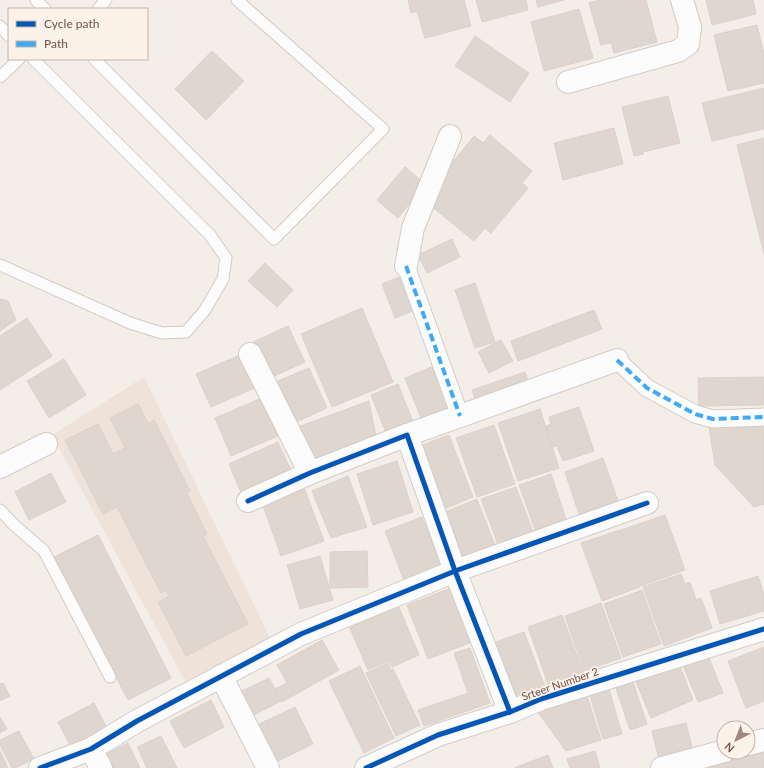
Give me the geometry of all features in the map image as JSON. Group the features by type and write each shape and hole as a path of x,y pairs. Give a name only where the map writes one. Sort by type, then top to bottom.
{"street":[{"path":"568,82 678,51 688,44 690,27 682,0"},
{"path":"450,136 413,228 406,266 460,416"},
{"path":"250,354 310,473"},
{"path":"248,501 310,473 407,435 617,360 647,388 695,414 713,419 764,417"},
{"path":"407,435 455,571 510,712"},
{"path":"0,467 46,444"},
{"path":"40,768 96,758 137,721 301,634 455,571 647,503"},
{"name":"Srteer Number 2","path":"366,768 438,735 510,712 548,697 764,629"},
{"path":"221,676 268,768"},
{"path":"662,768 716,753"}],"lane":[{"path":"36,0 44,8"},
{"path":"99,8 106,0"},
{"path":"95,60 274,239 383,129 237,0"},
{"path":"0,26 8,35"},
{"path":"0,77 18,60"},
{"path":"0,265 130,323 162,333 186,332 205,310 223,278 226,258 210,235 34,60"},
{"path":"0,510 13,524 44,551 110,677"}],"shaded area":[{"path":"144,377 270,638 185,681 52,435"}],"building":[{"path":"408,0 464,0 471,26 425,38 417,11 411,13"},
{"path":"476,0 526,0 528,10 482,22"},
{"path":"536,0 564,0 538,7"},
{"path":"600,0 646,0 657,42 614,53 611,43 601,45 589,3"},
{"path":"706,0 753,0 756,14 712,25"},
{"path":"579,9 593,58 544,71 531,22"},
{"path":"757,25 764,54 764,83 728,91 714,35"},
{"path":"475,36 529,73 510,102 455,66"},
{"path":"212,51 244,81 206,120 175,89"},
{"path":"764,88 764,129 712,141 702,103"},
{"path":"668,96 680,143 643,152 643,154 634,156 622,107"},
{"path":"614,128 623,164 563,180 554,143"},
{"path":"490,135 532,171 522,183 528,188 491,233 485,228 474,241 431,206 442,192 434,185 474,136 483,143"},
{"path":"764,138 764,254 737,145"},
{"path":"405,167 425,184 398,218 377,200"},
{"path":"452,239 460,257 427,273 418,255"},
{"path":"265,263 293,290 277,307 248,281"},
{"path":"402,276 415,310 395,318 382,284"},
{"path":"475,283 495,342 475,348 455,290"},
{"path":"0,299 8,301 16,320 0,331"},
{"path":"362,308 393,382 332,407 301,334"},
{"path":"594,310 602,329 518,361 511,341"},
{"path":"27,318 52,356 0,390 0,336"},
{"path":"288,326 305,362 270,378 253,342"},
{"path":"501,340 513,361 489,373 478,352"},
{"path":"242,354 257,387 211,407 196,374"},
{"path":"64,359 86,395 49,418 27,381"},
{"path":"434,366 452,412 423,423 405,378"},
{"path":"309,368 327,408 292,424 273,383"},
{"path":"525,372 531,389 478,407 472,390"},
{"path":"764,377 764,405 699,406 698,378"},
{"path":"398,384 415,427 388,438 371,395"},
{"path":"262,398 278,436 231,456 215,418"},
{"path":"369,401 377,441 314,465 298,427"},
{"path":"138,404 148,423 154,420 190,491 187,493 207,534 203,536 248,624 186,656 158,602 169,596 166,591 161,593 117,507 103,514 65,440 98,424 113,454 125,448 110,418"},
{"path":"579,407 594,451 563,461 557,446 553,447 546,426 551,424 549,417"},
{"path":"540,409 559,468 518,481 498,423"},
{"path":"764,424 764,504 754,507 715,465 709,427"},
{"path":"494,425 515,484 477,497 456,438"},
{"path":"449,435 473,497 446,508 422,445"},
{"path":"278,442 292,473 242,495 229,464"},
{"path":"603,458 621,510 582,523 565,472"},
{"path":"397,461 413,512 373,525 357,474"},
{"path":"51,473 66,502 29,520 15,492"},
{"path":"551,474 566,519 555,523 556,528 546,531 545,526 535,530 519,485"},
{"path":"348,476 367,527 331,538 312,491"},
{"path":"304,487 324,541 281,556 262,503"},
{"path":"516,487 535,537 500,550 481,499"},
{"path":"477,499 496,548 462,561 443,513"},
{"path":"665,515 685,570 641,586 621,530"},
{"path":"422,517 442,569 405,583 385,531"},
{"path":"620,530 640,587 602,601 581,543"},
{"path":"98,535 171,678 128,700 54,557"},
{"path":"367,551 368,587 330,588 330,552"},
{"path":"320,556 333,600 300,609 287,565"},
{"path":"681,574 685,584 690,582 696,600 701,598 712,628 664,646 643,587"},
{"path":"758,576 764,595 764,611 720,624 710,591"},
{"path":"451,588 472,642 428,659 407,605"},
{"path":"642,590 661,644 623,657 604,604"},
{"path":"601,603 621,658 584,671 565,616"},
{"path":"398,605 419,655 392,667 389,661 368,670 349,626"},
{"path":"562,615 583,672 548,684 528,627"},
{"path":"524,632 544,684 516,695 504,663 501,665 493,643"},
{"path":"322,640 339,670 282,702 275,689 287,683 277,665"},
{"path":"764,647 764,701 746,708 728,661"},
{"path":"470,648 490,703 424,726 418,710 468,693 454,653"},
{"path":"707,653 723,693 698,702 682,663"},
{"path":"677,659 693,700 651,718 634,677"},
{"path":"388,663 391,670 393,669 420,725 396,736 366,673"},
{"path":"360,666 394,738 364,753 329,681"},
{"path":"269,678 281,701 252,716 240,692"},
{"path":"632,679 647,724 630,730 615,685"},
{"path":"3,683 10,696 0,701 0,684"},
{"path":"608,686 622,734 603,739 589,692"},
{"path":"586,693 601,740 566,751 537,711"},
{"path":"211,700 224,727 184,748 170,721"},
{"path":"94,703 108,730 72,749 58,722"},
{"path":"295,707 313,744 274,763 255,726"},
{"path":"0,717 7,729 0,733"},
{"path":"686,723 694,755 660,763 652,731"},
{"path":"19,731 34,759 12,768 0,745 0,740"},
{"path":"161,736 177,768 147,768 137,747"},
{"path":"764,742 764,768 669,768 716,755 716,760 756,760 756,747"},
{"path":"128,743 140,768 110,768 103,756"},
{"path":"0,751 8,768 0,768"},
{"path":"595,751 600,768 570,768 567,759"},
{"path":"548,755 553,768 514,768"}],"marked path":[{"path":"406,266 460,416"},
{"path":"617,360 647,388 695,414 713,419 764,417"}],"cycle path":[{"path":"248,501 310,473 407,435 455,571 510,712"},
{"path":"40,768 91,749 137,721 301,634 455,571 647,503"},
{"path":"366,768 438,735 510,712 541,699 764,629"}]}
